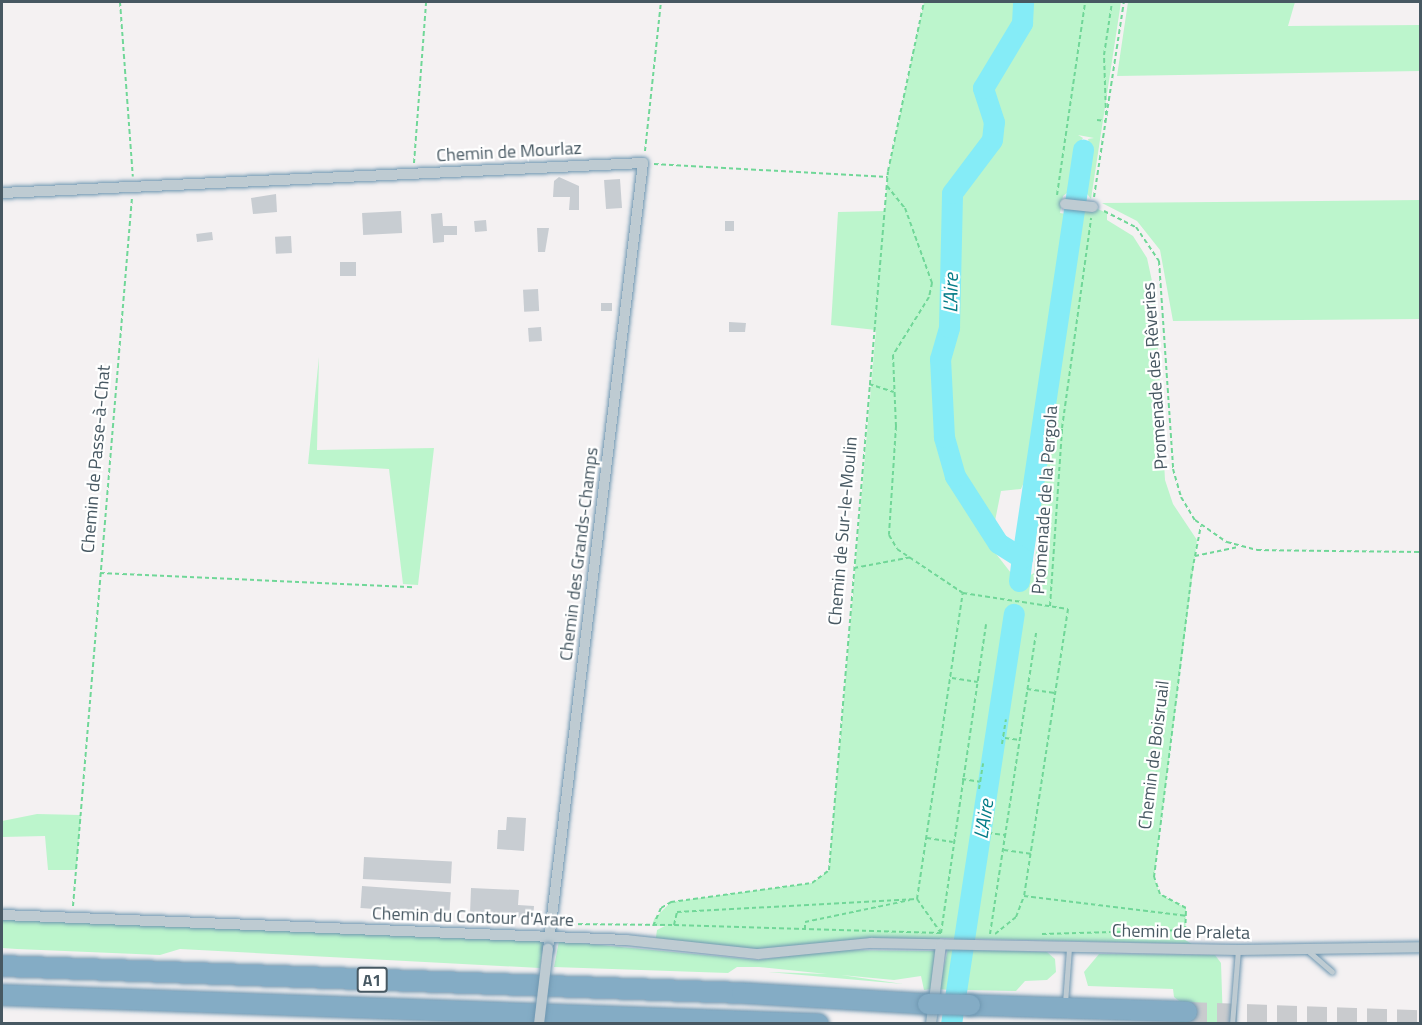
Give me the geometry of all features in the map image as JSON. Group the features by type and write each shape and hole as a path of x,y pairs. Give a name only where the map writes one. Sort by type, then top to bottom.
{"highway":[{"name":"A1","path":"2,966 742,993 929,1014 970,1005 1187,1012"},
{"name":"A1","path":"2,995 818,1023"}],"street":[{"name":"Chemin de Mourlaz","path":"2,193 133,185 643,163"},
{"name":"Chemin des Grands-Champs","path":"539,1023 643,163"},
{"path":"1065,204 1089,207"},
{"name":"Chemin du Contour d'Arare","path":"2,915 550,936 758,954 849,943 944,946"},
{"name":"Chemin de Praleta","path":"944,946 984,943 1069,948 1238,950 1420,947"},
{"path":"929,1014 944,946"}],"lane":[{"path":"1064,1009 1069,948"},
{"path":"1232,1023 1238,950"},
{"path":"1307,950 1332,972"}],"path":[{"name":"Chemin de Passe-à-Chat","path":"71,918 133,185 120,2"},
{"path":"413,174 426,2"},
{"path":"661,2 643,163 888,177"},
{"name":"Chemin de Sur-le-Moulin","path":"652,926 657,912 671,902 812,883 828,874 887,186 924,2"},
{"path":"1065,204 1056,203 1085,2"},
{"path":"1096,120 1106,121 1104,55 1112,2"},
{"name":"Promenade de la Pergola","path":"984,943 1016,917 1024,896 1068,609 1050,606 1063,414 1089,207 1106,121 1124,2"},
{"path":"887,186 905,208 932,283 929,297 893,355 894,392 889,534 897,549 912,556 963,592 1050,606"},
{"name":"Promenade des Rêveries","path":"1089,207 1136,227 1159,261 1173,469 1185,506 1201,526 1238,547 1290,552 1420,552"},
{"path":"869,384 894,392"},
{"path":"1052,433 1056,406"},
{"path":"1055,413 1063,414"},
{"name":"Chemin de Boisruail","path":"1186,916 1185,906 1157,891 1154,877 1195,556 1201,526"},
{"path":"1195,556 1238,547"},
{"path":"854,568 912,556"},
{"path":"100,573 414,587"},
{"path":"941,933 917,899 963,592"},
{"path":"941,933 986,624"},
{"path":"1008,935 984,943 1003,850 1036,632"},
{"path":"950,678 978,682"},
{"path":"1027,689 1055,693"},
{"path":"1002,744 1006,719"},
{"path":"1003,738 1020,740"},
{"path":"979,789 982,763"},
{"path":"962,779 980,782"},
{"path":"987,840 991,814"},
{"path":"988,833 1005,835"},
{"path":"927,838 953,842"},
{"path":"1003,850 1031,854"},
{"path":"1024,896 1186,916 1185,940"},
{"path":"805,929 806,922 899,905 911,899"},
{"path":"674,926 677,912 917,899"},
{"path":"551,924 941,933"},
{"path":"1031,934 1185,930"}],"green space":[{"path":"924,2 1121,2 1091,199 1084,190 1091,149 1088,139 1094,138 1078,135 1083,138 1077,147 1072,189 1063,196 1060,213 1066,214 1027,475 1021,489 1001,491 990,546 1018,582 1034,573 1040,503 1085,206 1093,207 1107,213 1107,220 1133,236 1147,258 1155,295 1165,480 1173,504 1197,540 1154,877 1160,894 1186,908 1185,940 1192,944 940,938 941,945 871,943 788,953 655,944 657,930 665,926 653,926 654,919 671,902 812,883 829,870 876,330 831,325 838,212 885,211 888,171"},
{"path":"1128,2 1295,2 1288,26 1420,25 1420,71 1117,76"},
{"path":"1420,200 1420,319 1173,321 1160,250 1137,221 1102,203"},
{"path":"319,357 317,450 434,448 418,585 403,584 389,469 308,464"},
{"path":"37,814 81,815 76,870 48,870 45,836 2,837 2,821"},
{"path":"2,919 542,941 543,945 540,968 180,949 160,955 17,949 2,948"},
{"path":"559,941 757,960 837,950 935,951 931,989 924,990 921,976 894,980 841,975 903,984 768,972 827,974 759,967 737,967 728,973 554,967"},
{"path":"948,949 955,950 949,990 939,989"},
{"path":"971,950 1047,952 1055,959 1056,972 1047,980 1025,981 1016,991 964,990"},
{"path":"1099,954 1215,955 1221,963 1223,1023 1176,1023 1183,1020 1182,1003 1174,997 1173,989 1088,986 1084,972"}],"building":[{"path":"559,177 579,186 579,210 569,210 570,197 553,197 554,181"},
{"path":"620,179 622,208 606,209 604,180"},
{"path":"276,194 277,212 253,214 251,198"},
{"path":"401,211 402,233 363,235 362,213"},
{"path":"442,213 443,226 457,226 457,235 444,235 444,242 433,243 431,214"},
{"path":"486,220 487,231 475,232 474,221"},
{"path":"725,221 734,221 734,231 725,231"},
{"path":"537,228 549,228 545,252 538,252"},
{"path":"212,232 213,240 197,242 196,234"},
{"path":"291,236 292,253 276,254 275,237"},
{"path":"340,262 356,262 356,276 340,276"},
{"path":"538,289 539,311 524,312 523,290"},
{"path":"601,303 612,303 612,311 601,311"},
{"path":"729,322 746,323 745,332 729,332"},
{"path":"541,327 542,341 529,342 528,328"},
{"path":"507,817 526,818 524,851 497,849 498,830 506,830"},
{"path":"364,857 452,862 451,884 363,879"},
{"path":"362,886 451,892 449,914 360,908"},
{"path":"471,888 519,890 518,905 534,906 533,919 470,914"}],"waterway":[{"name":"L'Aire","path":"1019,581 1022,558 998,543 955,476 944,437 940,359 949,327 952,193 992,140 994,122 983,88 1022,23 1023,2"},
{"path":"1022,558 1083,150"},
{"name":"L'Aire","path":"951,1024 1014,614"}],"tunnel":[{"path":"1187,1012 1420,1020"}]}
